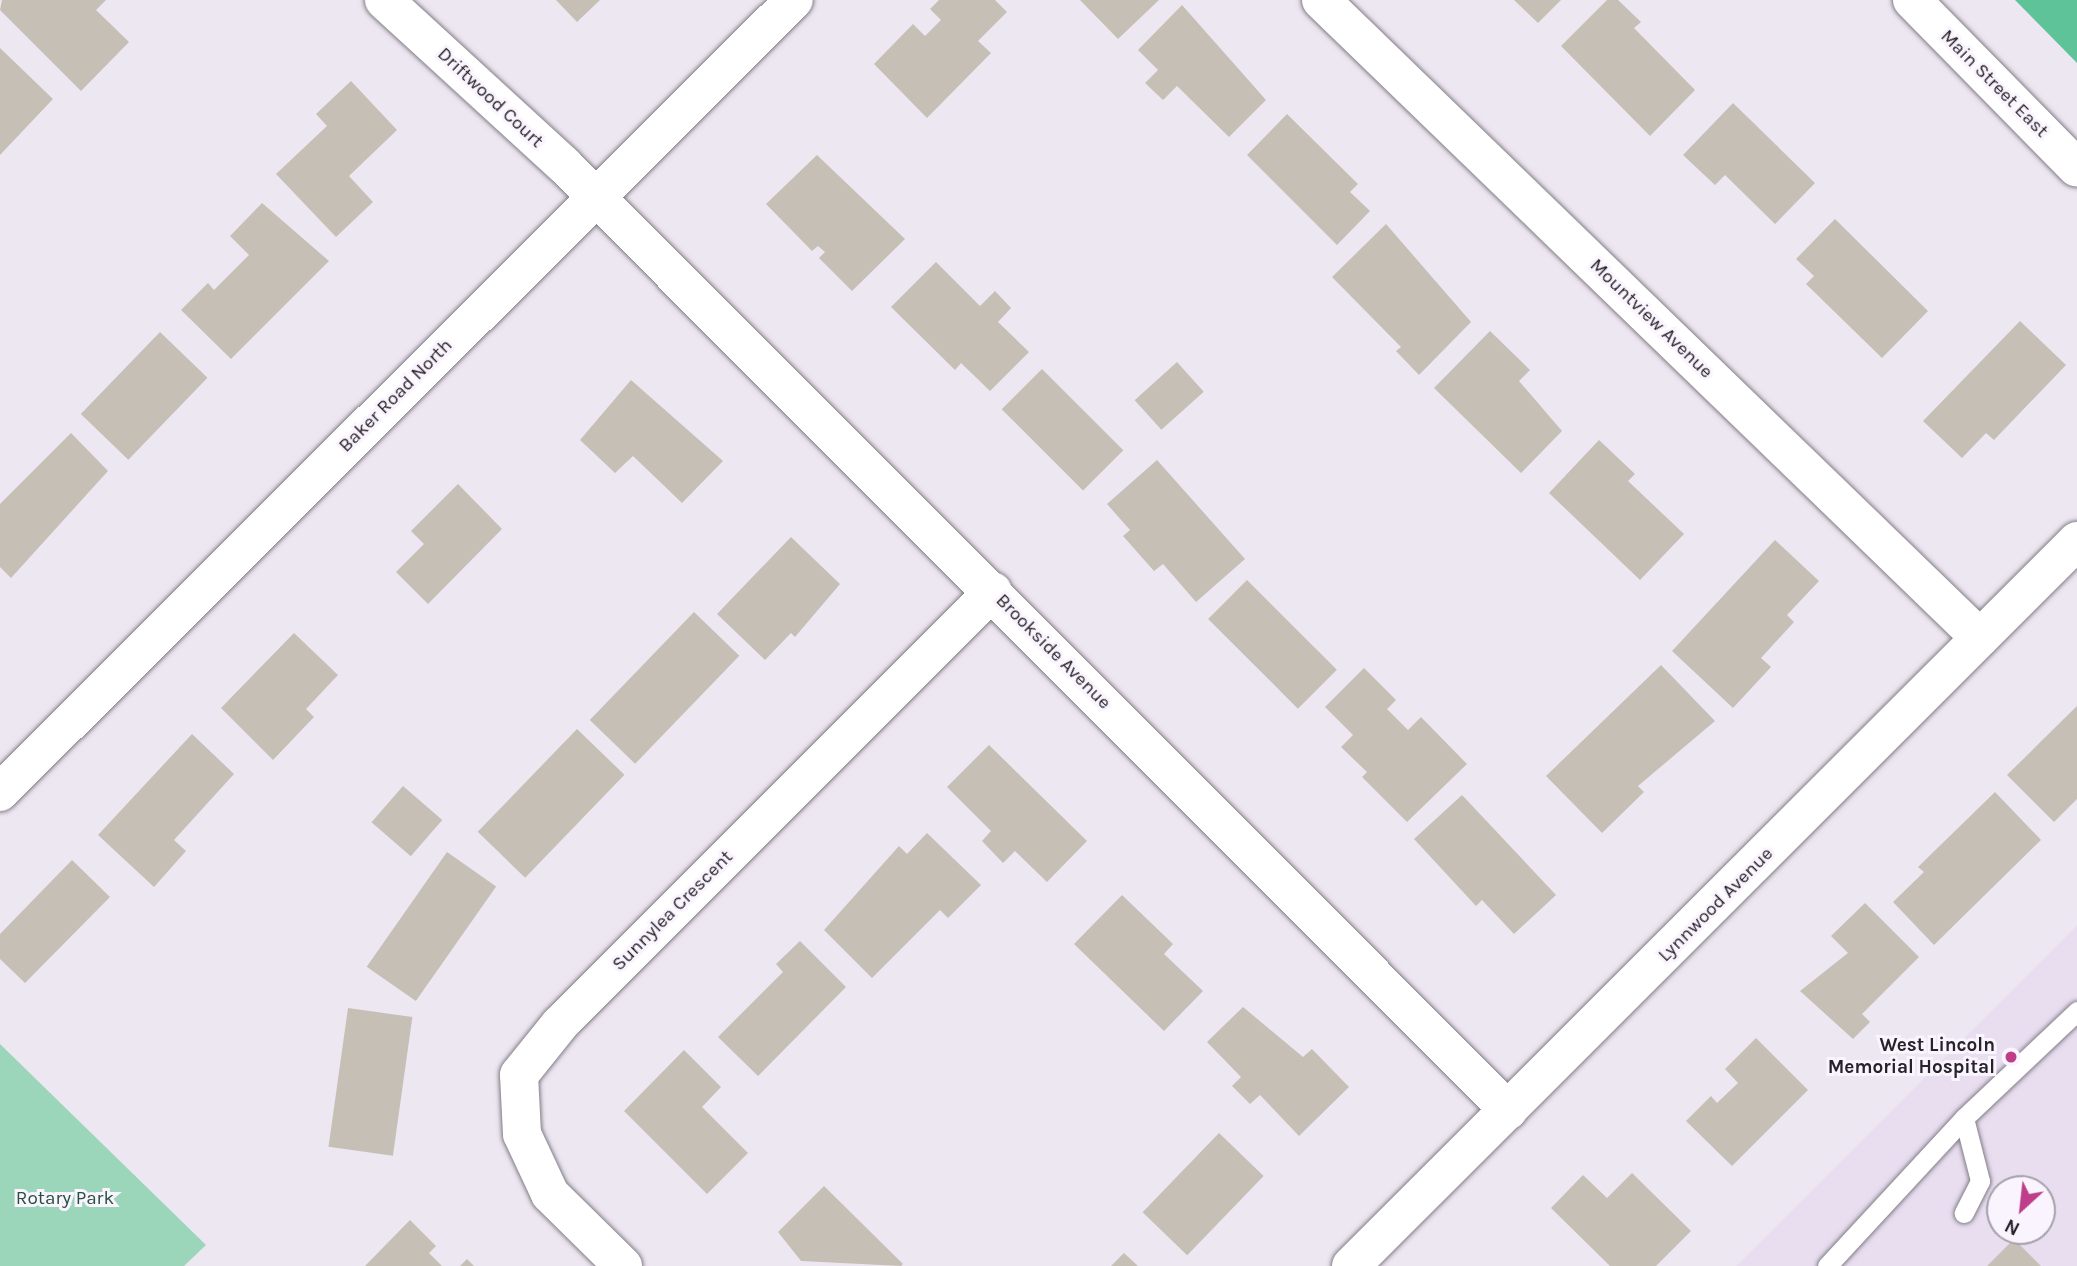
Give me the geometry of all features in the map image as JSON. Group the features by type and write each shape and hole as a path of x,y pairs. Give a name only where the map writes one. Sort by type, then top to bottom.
{"street":[{"name":"Driftwood Court","path":"384,0 593,199"},
{"name":"Baker Road North","path":"0,792 794,0"},
{"name":"Mountview Avenue","path":"1321,0 1980,638"},
{"name":"Main Street East","path":"1912,0 2077,168"},
{"name":"Brookside Avenue","path":"593,199 993,591 1508,1110"},
{"name":"Lynnwood Avenue","path":"1351,1266 2077,541"},
{"name":"Sunnylea Crescent","path":"623,1266 550,1194 522,1134 519,1075 560,1024 993,591"}],"lane":[{"path":"1827,1266 1964,1118 2076,1013"},
{"path":"1964,1118 1980,1181 1964,1213"}],"shaded area":[{"name":"West Lincoln Memorial Hospital","path":"2077,925 2077,1266 1736,1266"}],"green space":[{"path":"2015,0 2077,0 2077,63"},
{"name":"Rotary Park","path":"0,1044 206,1245 184,1266 0,1266"}],"building":[{"path":"2,0 106,0 96,10 129,42 81,91 0,10"},
{"path":"556,0 600,0 577,22"},
{"path":"939,0 995,0 1007,12 978,41 991,53 927,118 874,64 913,24 925,36 941,20 930,9"},
{"path":"1080,0 1159,0 1118,39"},
{"path":"1514,0 1561,0 1538,23"},
{"path":"1607,0 1618,0 1641,22 1634,28 1695,90 1650,136 1561,46"},
{"path":"1182,5 1266,100 1229,137 1177,86 1163,100 1145,83 1158,70 1138,50"},
{"path":"0,48 53,99 0,155"},
{"path":"351,81 397,130 349,176 373,202 336,237 276,174 327,126 316,114"},
{"path":"1733,103 1815,183 1775,224 1725,175 1715,185 1683,155"},
{"path":"1287,114 1358,184 1350,192 1370,211 1337,245 1247,155"},
{"path":"817,155 905,239 852,291 819,258 825,252 818,246 812,251 766,204"},
{"path":"262,203 329,261 231,359 181,310 208,283 214,290 249,255 230,236"},
{"path":"1835,219 1928,311 1882,358 1806,284 1814,276 1796,259"},
{"path":"1386,224 1471,322 1419,375 1396,351 1401,347 1332,277"},
{"path":"936,262 980,306 995,291 1011,308 998,322 1029,352 990,391 961,363 955,370 891,307"},
{"path":"2020,321 2066,365 1994,440 1986,433 1962,458 1923,421"},
{"path":"1490,331 1530,370 1519,381 1562,431 1521,473 1434,388"},
{"path":"160,332 207,378 128,460 81,414"},
{"path":"1177,362 1204,392 1161,430 1135,400"},
{"path":"1042,369 1123,450 1083,491 1002,409"},
{"path":"631,380 723,461 682,503 633,456 615,473 580,440"},
{"path":"71,433 108,471 11,578 0,567 0,504"},
{"path":"1599,440 1635,474 1628,481 1684,534 1640,580 1549,493"},
{"path":"1157,460 1245,559 1196,602 1163,564 1154,571 1123,536 1130,530 1107,504"},
{"path":"458,484 502,529 428,604 396,572 424,544 411,531"},
{"path":"791,537 840,584 795,637 791,633 765,660 717,614"},
{"path":"1775,540 1819,581 1787,615 1794,622 1761,658 1771,667 1733,708 1672,651"},
{"path":"1247,580 1337,670 1298,709 1208,619"},
{"path":"694,612 739,656 635,764 590,720"},
{"path":"294,633 338,675 306,709 314,717 273,760 221,708"},
{"path":"1661,665 1715,721 1638,786 1644,792 1602,833 1546,776"},
{"path":"1364,668 1396,700 1387,709 1408,730 1421,717 1467,764 1407,822 1362,777 1367,772 1341,747 1353,735 1325,707"},
{"path":"2077,706 2077,799 2054,822 2007,775"},
{"path":"577,729 624,775 525,878 478,832"},
{"path":"192,734 234,774 174,840 186,851 154,887 98,835"},
{"path":"989,745 1087,841 1047,882 1015,851 1003,863 982,841 991,831 947,787"},
{"path":"403,786 442,820 411,856 372,822"},
{"path":"1995,792 2041,840 1934,945 1893,902 1924,872 1918,867"},
{"path":"1462,795 1556,895 1514,934 1482,900 1476,906 1414,839"},
{"path":"927,833 981,885 948,918 940,910 872,978 824,930 899,846 907,854"},
{"path":"447,852 496,886 416,1001 367,967"},
{"path":"72,860 110,897 25,983 0,959 0,934"},
{"path":"1122,895 1173,944 1164,954 1203,991 1164,1031 1074,944"},
{"path":"1865,903 1919,957 1862,1014 1870,1022 1853,1039 1800,991 1848,953 1831,936"},
{"path":"800,941 846,987 758,1076 718,1037 783,972 776,964"},
{"path":"1243,1007 1303,1057 1312,1049 1349,1087 1299,1136 1260,1095 1250,1104 1232,1086 1241,1077 1207,1042"},
{"path":"348,1008 412,1017 393,1156 329,1147"},
{"path":"1756,1038 1808,1090 1732,1166 1686,1121 1711,1096 1717,1103 1738,1083 1725,1069"},
{"path":"684,1050 721,1087 702,1107 748,1153 707,1194 624,1111"},
{"path":"1219,1133 1264,1176 1187,1255 1143,1212"},
{"path":"1632,1173 1691,1231 1656,1266 1610,1266 1551,1208 1583,1175 1607,1198"},
{"path":"824,1186 903,1264 901,1266 801,1261 778,1232"},
{"path":"410,1220 436,1246 429,1253 442,1266 365,1266"},
{"path":"2008,1245 2020,1245 2041,1266 1987,1266"},
{"path":"1124,1253 1138,1266 1111,1266"},
{"path":"467,1259 474,1266 460,1266"}],"place":[{"name":"West Lincoln Memorial Hospital","path":"2011,1057"}]}
